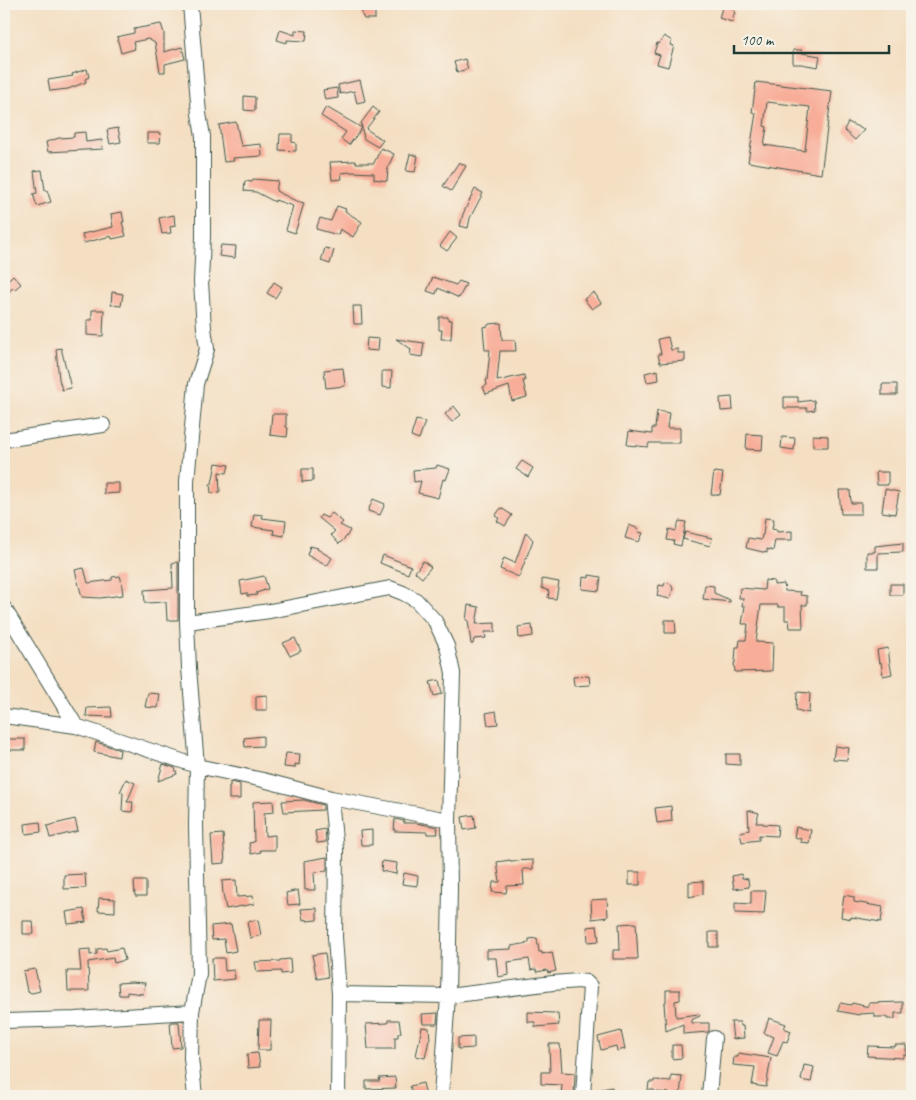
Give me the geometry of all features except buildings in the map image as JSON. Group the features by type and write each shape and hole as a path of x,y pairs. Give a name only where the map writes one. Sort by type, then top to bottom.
{"street":[{"path":"190,4 199,114 203,136 201,282 207,349 196,384 187,481 187,622 197,766 196,825 199,974 192,1012 191,1058 195,1096"},
{"path":"4,440 103,425"},
{"path":"187,622 270,611 390,588 416,600 435,621 447,646 452,673 448,996 441,1096"},
{"path":"4,608 76,726"},
{"path":"4,716 76,726 197,766 263,780 331,798 449,820"},
{"path":"331,798 336,850 335,937 339,994 338,1096"},
{"path":"339,994 448,996 553,983 586,982 590,986 583,1096"},
{"path":"4,1020 75,1019 192,1012"},
{"path":"708,1096 714,1038"}]}
